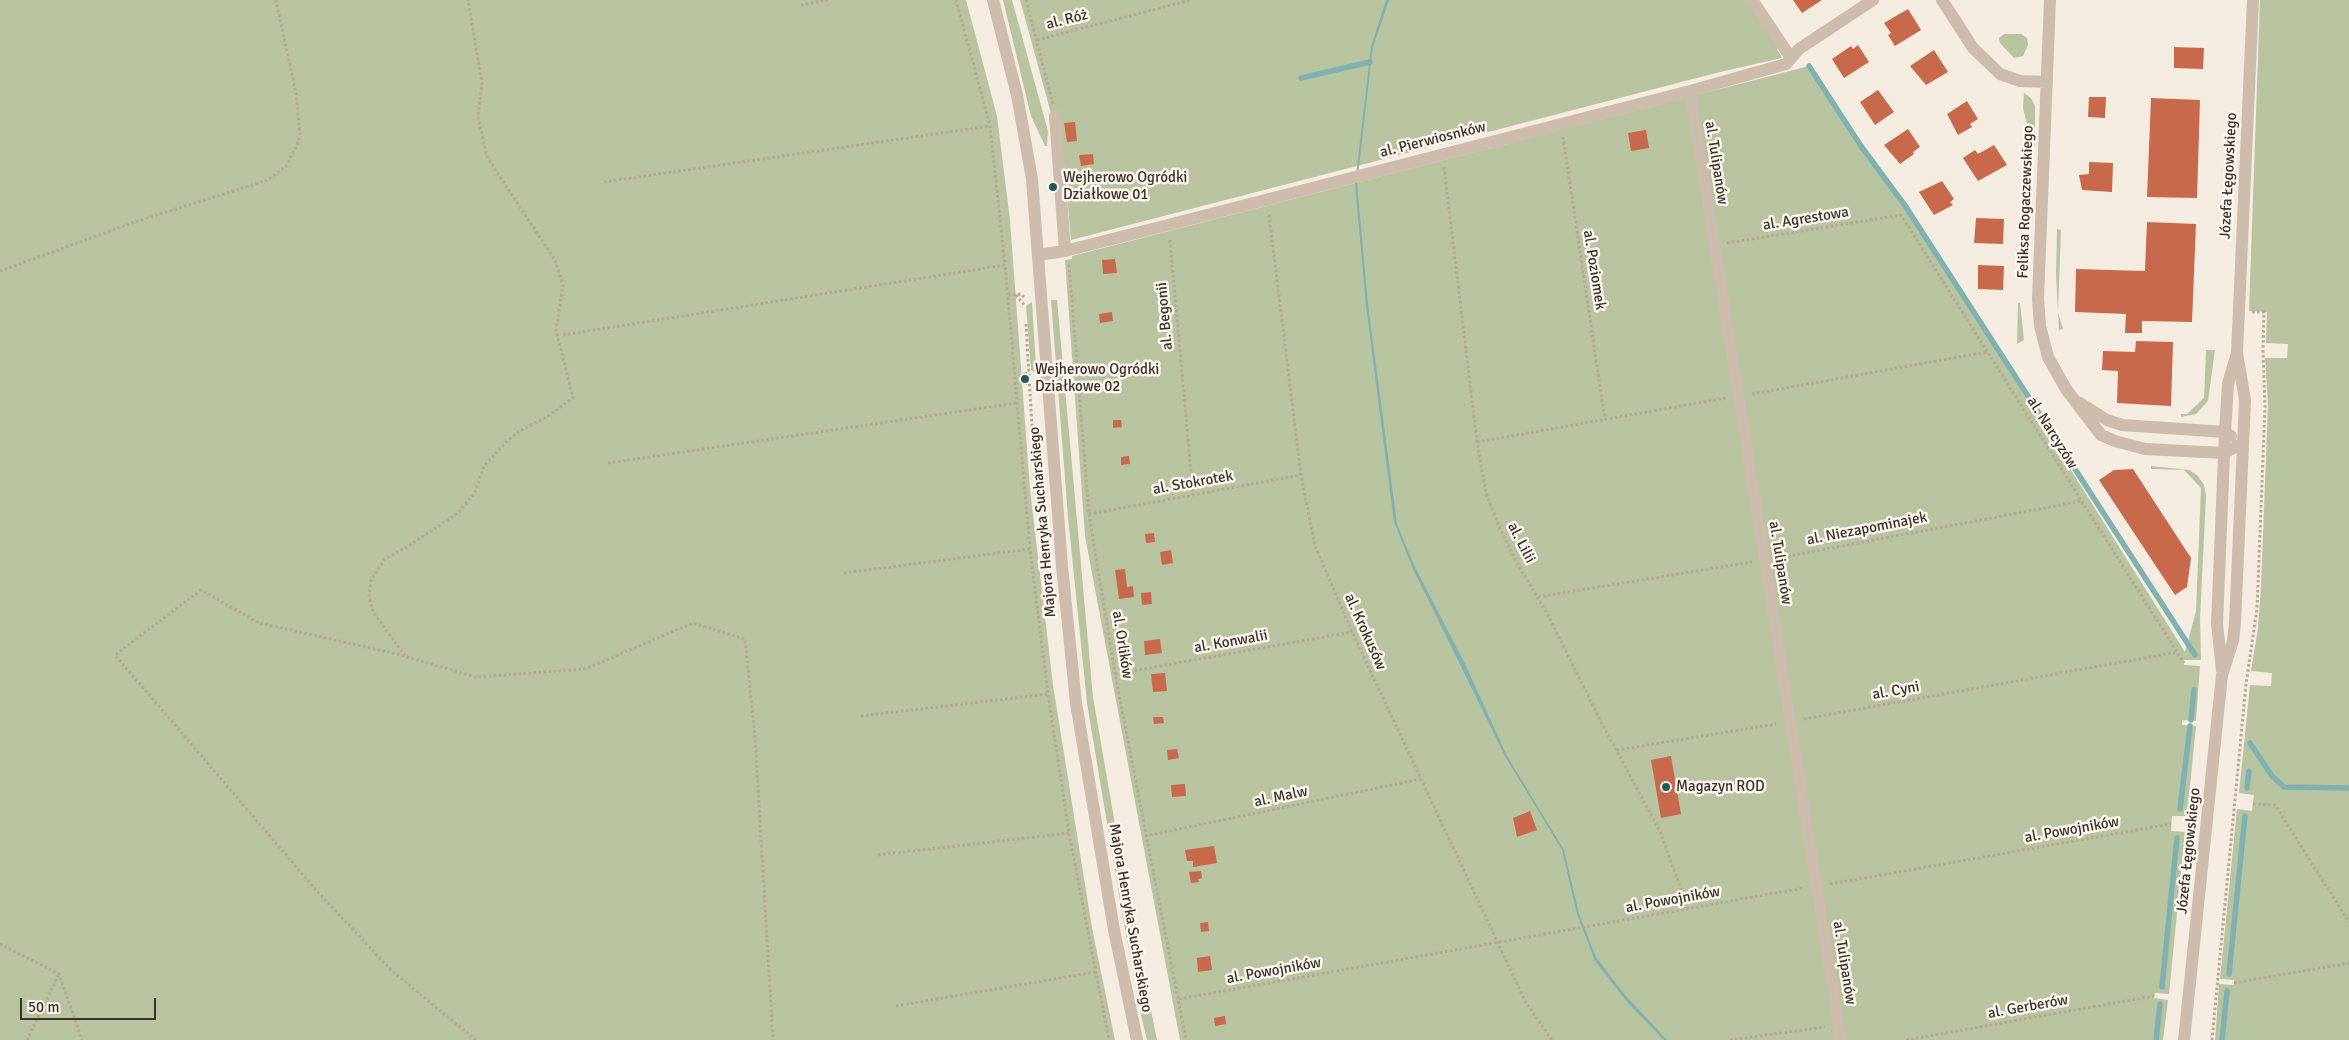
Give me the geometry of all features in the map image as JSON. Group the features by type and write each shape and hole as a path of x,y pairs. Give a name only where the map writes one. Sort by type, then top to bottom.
{"street":[{"name":"Majora Henryka Sucharskiego","path":"993,0 1017,95 1026,141 1038,255 1062,566 1076,703 1114,930 1137,1040"},
{"path":"1752,0 1795,53"},
{"name":"al. Pierwiosnków","path":"1038,255 1168,225 1690,92 1786,64 1795,53 1873,0"},
{"path":"1942,0 1973,48 2000,74 2020,81 2047,82"},
{"name":"Feliksa Rogaczewskiego","path":"2050,0 2038,315 2046,352 2057,375 2101,435 2144,449 2224,453 2244,443"},
{"name":"Józefa Łęgowskiego","path":"2223,672 2216,624 2228,384 2237,353 2253,0"},
{"path":"1055,116 1066,250"},
{"name":"Józefa Łęgowskiego","path":"2186,1038 2223,672 2233,641 2235,623 2244,443 2244,384 2237,353"},
{"name":"Feliksa Rogaczewskiego","path":"2072,397 2107,420 2122,425 2142,428 2225,432 2244,443"}],"lane":[{"name":"al. Tulipanów","path":"1690,92 1841,1040"}],"path":[{"path":"0,271 135,222 268,180 286,166 297,145 300,134 296,93 276,0"},
{"path":"405,656 373,612 369,597 371,580 385,559 409,546 459,512 475,492 484,466 506,442 518,432 548,416 573,398 556,330 564,286 555,260 486,157 478,117 482,83 468,0"},
{"path":"801,5 829,0"},
{"path":"956,0 990,126 1008,295 1030,549 1048,694 1069,833 1109,1040"},
{"path":"1026,0 1055,116"},
{"name":"al. Róż","path":"1037,40 1191,0"},
{"name":"al. Poziomek","path":"1561,124 1605,420"},
{"path":"604,182 990,126"},
{"name":"al. Lilii","path":"1443,154 1477,442 1486,493 1500,529 1660,831 1688,909"},
{"name":"al. Krokusów","path":"1266,200 1301,475 1315,546 1352,632 1526,1003 1552,1040"},
{"name":"al. Agrestowa","path":"1714,245 1901,215"},
{"name":"al. Narcyzów","path":"1901,215 2184,663"},
{"name":"al. Begonii","path":"1168,225 1193,495"},
{"name":"al. Orlików","path":"1066,250 1089,514 1115,674 1186,1040"},
{"path":"563,334 1005,265"},
{"path":"1008,295 1021,294 1024,297 1033,296"},
{"path":"1016,295 1025,306"},
{"path":"1024,297 1035,478"},
{"path":"2212,1040 2246,684 2257,609 2265,406 2264,312 2258,312"},
{"path":"608,463 1017,403"},
{"name":"al. Stokrotek","path":"1089,514 1301,475"},
{"name":"al. Niezapominajek","path":"1538,598 1764,560 2082,501"},
{"path":"844,573 1030,549"},
{"path":"476,1040 392,971 328,904 115,655 201,590 259,624 405,656 476,677 585,669 693,624 745,639 754,737 773,1040"},
{"name":"al. Konwalii","path":"1115,674 1352,632"},
{"name":"al. Cyni","path":"1617,750 2178,652"},
{"path":"861,716 1048,694"},
{"name":"al. Malw","path":"1145,836 1421,779"},
{"path":"2253,804 2275,805 2349,922"},
{"name":"al. Powojników","path":"1179,999 2172,824"},
{"path":"878,855 1069,833"},
{"path":"0,944 59,974 82,1040"},
{"path":"2234,983 2349,963"},
{"path":"896,1006 1095,972"},
{"path":"27,1040 59,974"},
{"name":"al. Gerberów","path":"1906,1040 2154,996"},
{"path":"1730,1040 1838,1025"}],"green space":[{"path":"0,0 966,0 997,116 1010,220 1030,489 1053,685 1092,928 1115,1040 0,1040"},
{"path":"1003,0 1012,0 1048,131 1047,146 1045,146 1031,116"},
{"path":"1020,0 1759,0 1786,40 1777,49 1782,58 1720,72 1071,240 1062,140 1052,117"},
{"path":"2260,0 2349,0 2349,1040 2215,1040 2219,984 2234,985 2234,980 2220,979 2237,809 2252,811 2254,795 2239,793 2250,685 2271,686 2272,673 2251,671 2258,628 2261,587 2268,404 2265,358 2287,358 2288,344 2266,343 2267,312 2249,311"},
{"path":"2004,34 2021,34 2027,38 2028,45 2023,56 2014,58 2000,43 1999,38"},
{"path":"1809,66 1861,146 1906,207 2185,652 2196,611 2201,488 2184,470 2151,469 2151,466 2189,470 2197,475 2204,485 2206,496 2200,619 2201,660 2184,660 2184,665 2200,666 2196,721 2182,720 2182,725 2196,726 2187,816 2172,816 2171,831 2185,832 2169,994 2155,993 2154,998 2168,1000 2163,1040 1180,1040 1085,536 1065,260 1072,259 1072,256"},
{"path":"2024,93 2031,98 2035,106 2035,147 2032,144 2023,108"},
{"path":"2057,229 2061,230 2058,312 2056,274"},
{"path":"1051,300 1057,300 1093,697 1122,865 1157,1040 1147,1040 1142,1019 1122,913 1087,703 1068,517"},
{"path":"1032,302 1035,373 1031,370 1026,306"},
{"path":"2018,303 2020,303 2024,340 2017,344"},
{"path":"2058,312 2063,329 2059,330"},
{"path":"2206,350 2215,350 2208,401 2196,414 2181,417 2181,414 2187,414 2204,398"}],"water":[{"path":"1386,0 1389,0 1373,47 1357,183 1368,304 1397,524 1414,565 1465,664 1507,756 1564,850 1579,914 1596,957 1625,995 1667,1040 1664,1040 1628,1003 1595,961 1577,914 1562,850 1505,756 1414,571 1394,522 1366,306 1355,184 1371,47"}],"building":[{"path":"1793,0 1822,0 1802,13"},
{"path":"1908,9 1921,30 1895,46 1888,35 1891,33 1884,23"},
{"path":"1858,45 1869,62 1844,78 1832,59 1851,46 1853,49"},
{"path":"2174,47 2204,48 2203,69 2174,68"},
{"path":"1934,50 1948,72 1926,85 1910,66"},
{"path":"1878,90 1894,112 1875,125 1860,102"},
{"path":"2089,97 2106,97 2105,118 2088,117"},
{"path":"2151,98 2200,100 2197,198 2147,197"},
{"path":"1967,101 1978,119 1970,124 1972,127 1958,135 1947,114"},
{"path":"1075,122 1077,141 1067,142 1064,123"},
{"path":"1908,129 1920,147 1900,164 1884,145"},
{"path":"1646,130 1649,148 1631,151 1628,133"},
{"path":"1994,145 2007,165 1978,181 1963,158 1975,150 1978,154"},
{"path":"1093,154 1094,164 1081,166 1079,155"},
{"path":"2089,162 2113,163 2112,192 2082,190 2079,175 2089,174"},
{"path":"1942,181 1954,199 1950,202 1953,205 1934,215 1919,192"},
{"path":"1976,218 2004,219 2003,244 1974,243"},
{"path":"2147,222 2196,224 2192,322 2142,321 2142,333 2125,333 2126,314 2075,312 2076,269 2145,271"},
{"path":"1115,259 1117,273 1103,274 1102,260"},
{"path":"1978,265 2004,266 2003,290 1978,289"},
{"path":"1112,312 1113,321 1100,323 1099,314"},
{"path":"2136,341 2173,342 2171,406 2117,403 2118,371 2102,370 2103,351 2135,352"},
{"path":"1122,367 1123,374 1115,375 1114,368"},
{"name":"Wejherowo Ogródki Działkowe 02","path":"1027,372 1027,385 1024,385 1023,373"},
{"path":"1113,420 1121,420 1122,427 1113,428"},
{"path":"1129,456 1130,464 1121,465 1121,457"},
{"path":"2133,469 2191,558 2187,587 2175,595 2099,480 2114,470"},
{"path":"1154,533 1155,542 1146,543 1145,534"},
{"path":"1171,550 1173,563 1162,565 1160,552"},
{"path":"1125,569 1127,587 1133,586 1134,597 1119,599 1115,570"},
{"path":"1151,592 1152,604 1142,605 1141,593"},
{"path":"1160,639 1162,653 1145,655 1144,641"},
{"path":"1165,673 1167,691 1153,692 1151,674"},
{"path":"1153,717 1163,717 1164,723 1154,724"},
{"path":"1177,749 1179,758 1168,760 1167,750"},
{"name":"Magazyn ROD","path":"1671,756 1681,814 1661,818 1651,760"},
{"path":"1185,784 1186,796 1172,797 1171,785"},
{"path":"1530,811 1537,830 1517,837 1513,818"},
{"path":"1214,846 1217,863 1193,867 1193,861 1187,861 1185,850"},
{"path":"1201,871 1202,878 1198,879 1199,882 1191,883 1189,872"},
{"path":"1208,922 1209,931 1201,932 1200,923"},
{"path":"1210,956 1212,970 1198,972 1197,958"},
{"path":"1225,1016 1226,1024 1215,1026 1214,1018"}],"waterway":[{"path":"1301,78 1370,62"},
{"path":"1809,66 1861,146 1906,207 2195,655"},
{"path":"2191,720 2194,690"},
{"path":"2180,809 2190,726"},
{"path":"2250,743 2272,776 2284,787 2349,788"},
{"path":"2247,788 2249,771"},
{"path":"2229,974 2245,816"},
{"path":"2162,987 2177,838"},
{"path":"2222,1040 2227,991"},
{"path":"2156,1040 2160,1004"}],"place":[{"name":"Wejherowo Ogródki Działkowe 01","path":"1053,187"},
{"name":"Wejherowo Ogródki Działkowe 02","path":"1025,379"},
{"name":"Magazyn ROD","path":"1666,787"}]}
